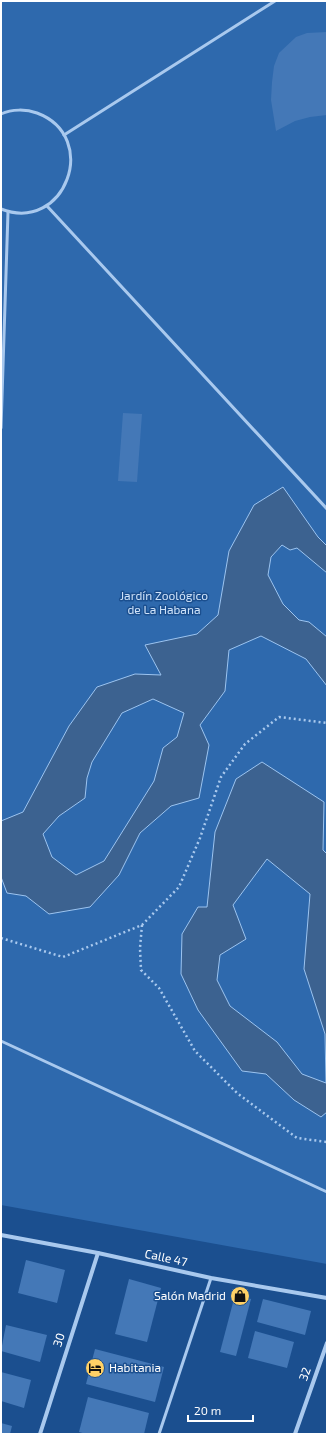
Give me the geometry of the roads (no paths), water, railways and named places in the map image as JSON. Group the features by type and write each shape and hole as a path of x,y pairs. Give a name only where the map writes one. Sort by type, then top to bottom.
{"street":[{"name":"Calle 47","path":"1,1235 98,1253 211,1278 327,1298"},
{"name":"30","path":"40,1434 98,1253"},
{"name":"32","path":"294,1434 327,1343"}],"lane":[{"path":"64,135 275,1"},
{"path":"1,114 18,110 32,111 44,116 55,124 64,135 69,147 71,160 70,174 65,186 57,197 47,206 34,211 21,213 8,212 1,209"},
{"path":"47,206 327,509"},
{"path":"1,428 8,212"},
{"path":"1,1041 327,1192"},
{"path":"159,1434 211,1278"}],"place":[{"name":"Salón Madrid","path":"240,1296"},
{"name":"Habitania","path":"95,1368"}],"park label":[{"name":"Jardín Zoológico de La Habana","path":"164,603"}]}
